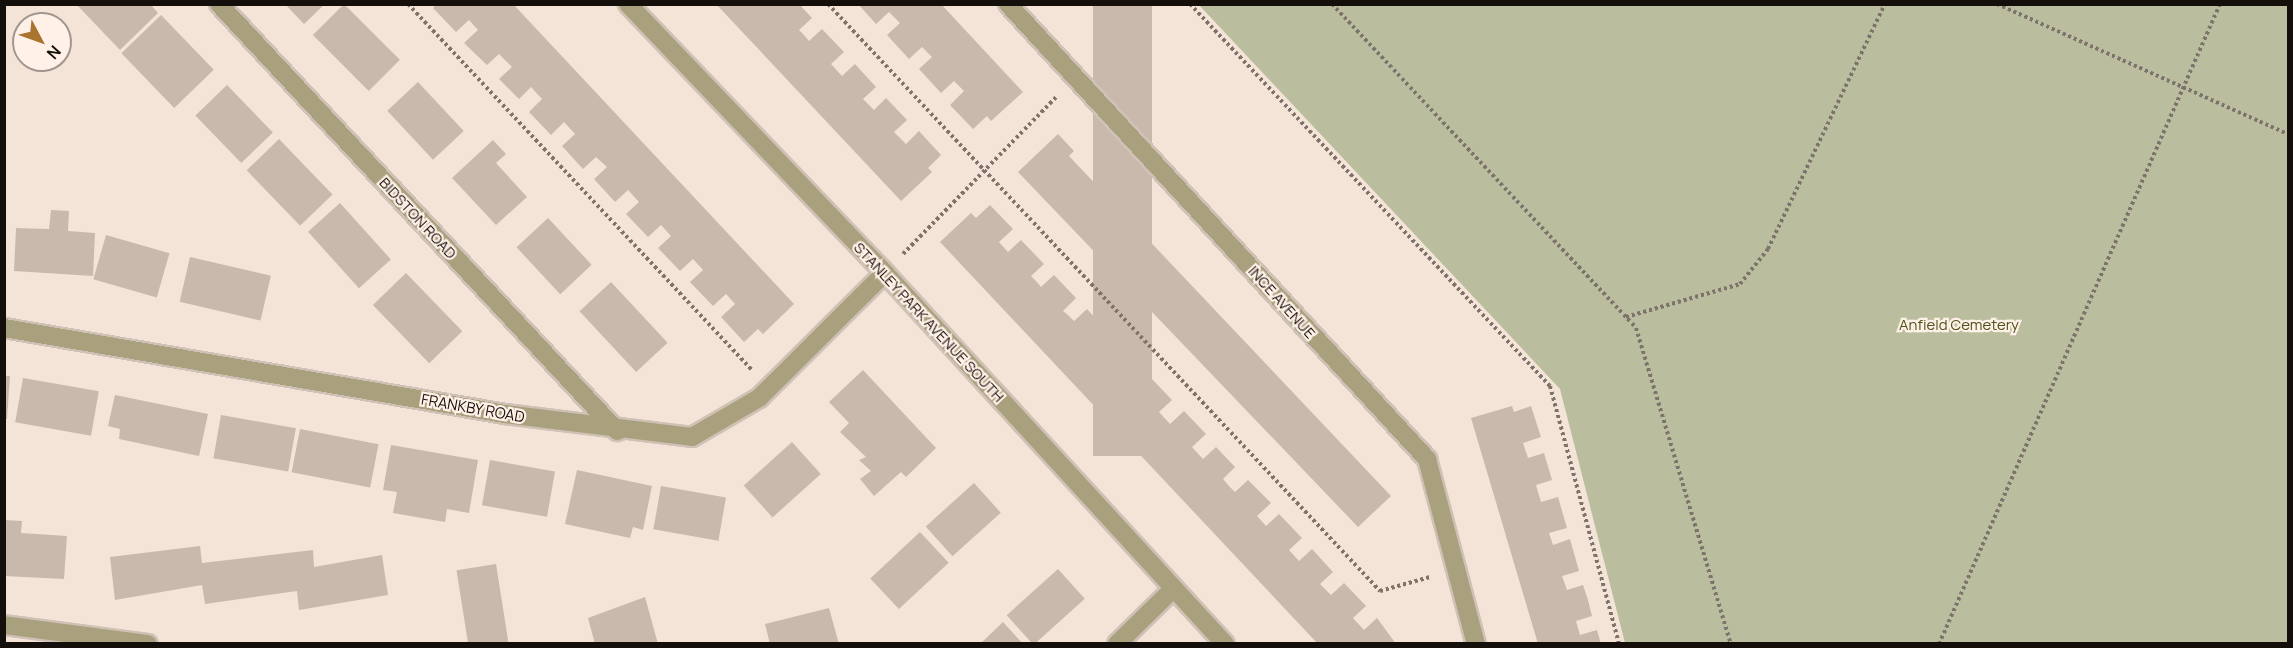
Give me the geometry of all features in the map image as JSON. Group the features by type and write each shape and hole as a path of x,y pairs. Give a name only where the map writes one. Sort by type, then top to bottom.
{"street":[{"name":"BIDSTON ROAD","path":"219,4 617,431"},
{"name":"STANLEY PARK AVENUE SOUTH","path":"628,4 885,273 1225,644"},
{"name":"INCE AVENUE","path":"1008,4 1077,76 1426,459 1476,644"},
{"name":"FRANKBY ROAD","path":"4,328 617,431 692,437 769,388 885,273"},
{"path":"1117,644 1173,589"},
{"path":"4,625 148,644"}],"path":[{"path":"408,4 769,388"},
{"path":"828,4 1380,591 1456,570"},
{"path":"1190,4 1550,386 1619,644"},
{"path":"1332,4 1636,328 1731,644"},
{"path":"1626,317 1740,284 1768,249 1885,4"},
{"path":"1998,4 2289,134"},
{"path":"1939,644 2220,4"},
{"path":"885,273 982,169 1077,76"}],"green space":[{"name":"Anfield Cemetery","path":"1199,5 2288,5 2288,643 1625,643 1560,389"}],"building":[{"path":"76,4 150,4 158,13 120,50"},
{"path":"285,4 325,4 304,24"},
{"path":"344,4 400,60 369,91 313,35"},
{"path":"437,4 513,4 794,304 763,334 758,329 744,342 721,317 735,304 726,294 713,306 690,282 703,270 693,259 680,271 658,248 671,236 661,225 648,237 626,214 639,202 628,190 615,202 594,179 607,167 596,157 583,169 562,146 575,134 564,122 551,135 529,112 542,99 531,87 519,99 499,79 512,67 499,54 487,65 464,43 478,30 469,20 456,32 433,8"},
{"path":"716,4 799,4 812,18 799,30 809,41 822,29 844,52 831,64 842,76 855,64 876,87 863,99 874,110 886,98 907,120 894,132 906,144 919,131 941,155 928,168 932,172 901,201"},
{"path":"858,4 941,4 1023,92 991,121 987,116 973,129 950,105 964,91 954,81 941,93 919,69 932,57 922,47 909,59 887,35 900,23 889,12 876,24"},
{"path":"1093,4 1152,4 1152,456 1093,456"},
{"path":"161,15 214,70 174,108 121,53"},
{"path":"418,82 464,131 433,160 387,111"},
{"path":"227,85 273,132 241,163 195,116"},
{"path":"1058,134 1074,151 1069,156 1391,496 1358,527 1018,172"},
{"path":"279,139 332,194 300,226 247,170"},
{"path":"493,140 506,154 496,163 527,197 496,225 452,178"},
{"path":"340,203 391,259 359,288 308,232"},
{"path":"990,205 1013,229 999,242 1008,252 1021,240 1044,264 1031,276 1041,287 1054,275 1076,298 1063,311 1074,321 1087,309 1108,332 1095,344 1106,356 1119,344 1141,367 1128,379 1138,389 1151,378 1172,400 1159,412 1170,424 1184,411 1206,434 1192,447 1203,459 1216,447 1235,467 1223,479 1229,486 1235,492 1248,480 1271,503 1257,516 1266,526 1279,514 1302,538 1289,550 1299,561 1312,549 1333,572 1320,584 1331,595 1344,583 1366,606 1353,618 1364,630 1377,618 1396,644 1318,644 940,242 971,213 976,218"},
{"path":"51,210 69,211 68,231 95,233 93,276 14,271 16,228 49,229"},
{"path":"548,218 592,265 560,294 517,247"},
{"path":"106,235 169,253 157,297 93,279"},
{"path":"190,257 271,276 261,320 180,302"},
{"path":"406,273 462,331 429,363 373,305"},
{"path":"611,282 668,343 636,372 580,311"},
{"path":"863,370 936,448 906,477 901,472 874,496 860,479 871,471 859,460 866,457 840,432 849,423 829,402"},
{"path":"5,376 10,376 7,419 5,419"},
{"path":"23,378 99,391 91,436 15,422"},
{"path":"115,395 208,414 199,456 119,439 120,429 108,426"},
{"path":"1512,406 1514,412 1531,406 1541,437 1523,443 1528,458 1544,453 1552,480 1536,485 1541,502 1558,497 1567,528 1549,533 1553,545 1570,539 1579,571 1562,576 1567,590 1583,585 1588,600 1592,616 1576,621 1580,635 1597,630 1601,644 1538,644 1471,418"},
{"path":"221,415 296,428 288,472 213,458"},
{"path":"300,429 379,444 370,487 292,472"},
{"path":"792,442 821,474 772,517 744,485"},
{"path":"391,445 478,460 469,513 447,509 445,522 393,513 397,492 383,490"},
{"path":"490,460 555,471 547,517 482,505"},
{"path":"577,470 652,486 643,530 633,527 630,538 565,524"},
{"path":"974,483 1001,513 952,556 926,526"},
{"path":"661,486 726,497 718,541 653,529"},
{"path":"5,520 22,521 21,533 67,536 64,579 4,576"},
{"path":"920,532 949,563 899,609 870,578"},
{"path":"200,546 202,563 313,550 314,567 382,555 388,595 299,610 297,591 205,604 202,585 115,600 110,557"},
{"path":"496,564 509,644 468,644 456,570"},
{"path":"1058,569 1085,599 1034,644 1007,615"},
{"path":"645,597 658,644 595,644 588,618"},
{"path":"829,608 839,644 770,644 765,624"},
{"path":"1003,622 1023,644 980,644"}]}
